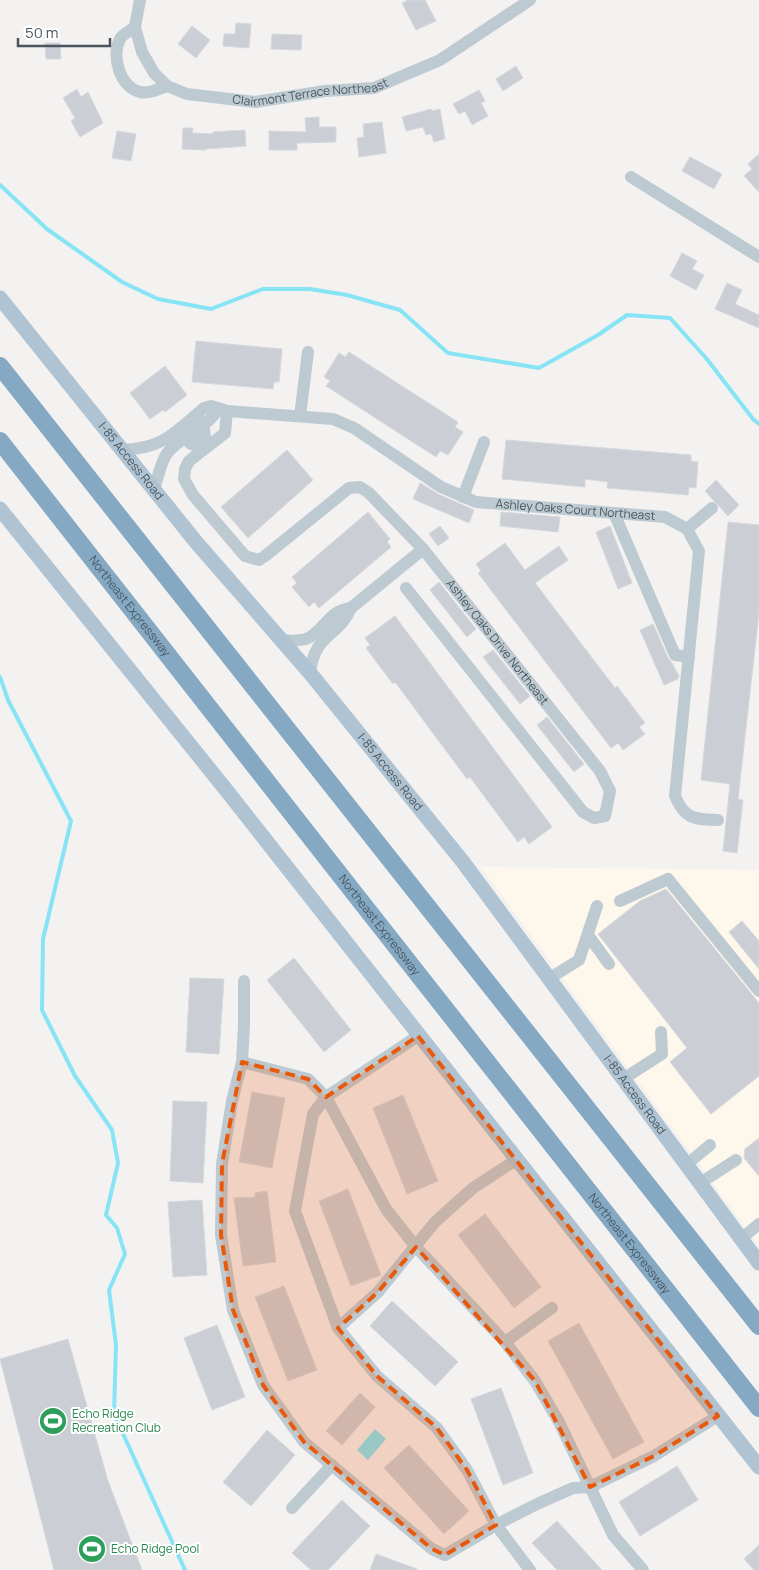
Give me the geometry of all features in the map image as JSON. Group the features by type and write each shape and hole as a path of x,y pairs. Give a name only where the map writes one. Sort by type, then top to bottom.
{"highway":[{"path":"0,366 759,1326"},
{"name":"Northeast Expressway","path":"0,441 260,772 351,892 759,1408"}],"main road":[{"name":"I-85 Access Road","path":"0,298 196,542 310,673 463,862 759,1263"},
{"path":"0,509 227,791 759,1468"}],"street":[{"name":"Clairmont Terrace Northeast","path":"140,0 135,27 142,52 154,73 167,86 188,94 255,102 325,91 374,88 440,60 530,0"},
{"path":"135,27 120,37 117,48 117,65 122,77 130,87 140,92 151,92 167,86"},
{"path":"631,176 756,255 759,242"},
{"path":"300,416 308,352"},
{"name":"Ashley Oaks Court Northeast","path":"123,450 151,447 180,434 200,419 211,406 223,409 333,419 354,428 441,487 476,502 665,517 687,529"},
{"name":"Ashley Oaks Drive Northeast","path":"223,409 225,433 189,461 185,468 184,479 193,495 246,556 259,560 349,488 360,487 370,493 423,549 600,771 610,791 605,816 594,818 583,812 406,588"},
{"name":"Ashley Oaks Court Northeast","path":"154,489 162,460 180,434"},
{"path":"463,497 484,442"},
{"path":"712,508 687,529 699,551 675,796 681,810 694,818 718,820"},
{"path":"614,513 675,655 689,656"},
{"path":"282,640 304,640 347,618 351,608 423,549"},
{"path":"310,673 312,656 322,642 327,628"},
{"path":"620,901 668,879 759,991"},
{"path":"550,978 579,960 597,906"},
{"path":"588,935 609,964"},
{"path":"244,981 242,1062 232,1101 222,1164 221,1236 233,1310 263,1385 304,1442 432,1549 445,1555 496,1525 573,1488 590,1487 654,1456 718,1416"},
{"path":"623,1079 662,1054 661,1032"},
{"path":"418,1036 326,1097 314,1114 295,1211 338,1328 376,1376 437,1428 467,1470 496,1525 530,1570"},
{"path":"242,1062 308,1079 326,1097 386,1208 416,1247 505,1342 535,1381 559,1422 612,1535 643,1570"},
{"path":"686,1165 710,1145"},
{"path":"338,1328 378,1292 435,1222 473,1188 516,1160"},
{"path":"700,1184 736,1160"},
{"path":"741,1239 759,1224"},
{"path":"505,1342 552,1308"},
{"path":"292,1508 332,1466"}],"highlighted area":[{"path":"418,1036 718,1416 654,1456 590,1487 535,1381 416,1247 378,1292 338,1328 377,1376 437,1428 467,1470 496,1525 445,1555 432,1549 304,1442 263,1385 233,1310 221,1235 222,1164 242,1062 308,1079 326,1097"}],"shaded area":[{"path":"481,867 759,870 759,1246"}],"water":[{"path":"375,1429 386,1439 368,1460 357,1450"}],"building":[{"path":"408,0 425,0 436,21 416,30 402,3"},
{"path":"236,23 251,24 249,48 223,46 224,34 235,34"},
{"path":"192,26 210,40 196,58 178,44"},
{"path":"272,34 302,35 301,50 271,49"},
{"path":"45,43 60,43 61,59 46,59"},
{"path":"516,66 523,78 503,91 496,79"},
{"path":"77,89 81,97 88,92 103,123 80,137 71,121 75,118 63,98"},
{"path":"479,90 485,101 481,103 488,116 472,125 465,111 459,114 453,104"},
{"path":"431,109 432,111 440,109 445,139 434,142 431,134 426,135 423,127 406,131 402,117"},
{"path":"319,117 319,127 336,127 336,142 297,143 297,150 269,150 269,131 306,132 305,118"},
{"path":"382,122 386,153 359,157 357,138 364,137 363,124"},
{"path":"183,128 193,128 192,133 213,134 213,132 245,130 246,146 206,150 182,149"},
{"path":"117,131 136,134 131,161 112,158"},
{"path":"759,154 759,192 744,176 752,169 748,164"},
{"path":"690,157 722,174 714,189 682,171"},
{"path":"682,253 697,261 692,269 704,275 696,290 670,276"},
{"path":"727,283 742,290 735,304 759,315 759,328 715,309"},
{"path":"196,341 282,349 279,382 274,382 273,389 192,382"},
{"path":"349,352 458,422 455,427 463,432 448,455 440,451 436,457 326,386 330,381 324,377 339,353 345,357"},
{"path":"165,366 187,395 165,412 163,410 150,419 130,393"},
{"path":"506,440 691,455 691,461 698,462 696,488 689,487 688,495 607,488 608,482 585,479 585,487 502,479"},
{"path":"287,450 313,480 248,538 221,507"},
{"path":"716,480 739,505 728,516 705,491"},
{"path":"420,483 438,494 474,510 469,523 413,499"},
{"path":"368,512 390,539 387,542 391,547 319,608 314,602 309,607 292,587 297,583 292,577"},
{"path":"501,512 560,517 558,532 500,526"},
{"path":"728,522 759,525 759,613 738,799 743,800 737,853 723,851 730,784 701,780"},
{"path":"440,526 449,538 438,546 429,534"},
{"path":"610,526 632,583 618,589 596,532"},
{"path":"505,543 525,570 559,546 568,560 535,583 615,688 617,686 645,723 639,727 645,734 623,750 618,743 611,748 478,573 481,571 476,564"},
{"path":"439,582 476,629 467,637 430,590"},
{"path":"395,616 552,827 529,844 524,837 518,842 470,777 467,779 395,682 393,684 366,648 370,645 365,638"},
{"path":"653,624 668,658 679,676 678,679 664,685 640,630"},
{"path":"493,650 530,696 520,704 483,657"},
{"path":"547,717 584,764 574,772 537,725"},
{"path":"666,889 759,1003 759,1076 711,1114 670,1062 687,1048 598,934 640,901"},
{"path":"742,921 759,941 759,969 729,932"},
{"path":"294,958 351,1030 324,1052 267,980"},
{"path":"190,978 224,979 219,1054 186,1052"},
{"path":"252,1092 285,1098 272,1168 239,1162"},
{"path":"403,1095 438,1181 407,1194 373,1108"},
{"path":"173,1101 207,1102 203,1183 170,1181"},
{"path":"759,1138 759,1176 744,1158 745,1149"},
{"path":"348,1189 381,1275 351,1286 319,1201"},
{"path":"267,1191 276,1262 243,1266 234,1198 255,1197 255,1193"},
{"path":"202,1200 207,1275 173,1277 168,1202"},
{"path":"485,1214 541,1287 514,1308 458,1235"},
{"path":"284,1286 317,1370 288,1381 255,1297"},
{"path":"392,1301 458,1362 435,1386 370,1326"},
{"path":"579,1323 644,1442 613,1459 548,1341"},
{"path":"217,1325 245,1397 212,1410 184,1338"},
{"name":"Echo Ridge Recreation Club","path":"68,1339 108,1481 142,1570 54,1570 0,1359"},
{"path":"501,1388 533,1473 503,1485 471,1399"},
{"path":"360,1393 375,1407 342,1445 326,1431"},
{"path":"267,1430 295,1455 251,1506 223,1482"},
{"path":"409,1445 469,1511 444,1534 384,1468"},
{"path":"677,1466 698,1500 640,1536 619,1502"},
{"path":"342,1500 370,1526 328,1570 311,1570 292,1553"},
{"path":"557,1521 602,1570 557,1570 532,1543"},
{"path":"759,1545 759,1570 754,1570 744,1559"},
{"path":"376,1554 417,1569 417,1570 370,1570"}],"waterway":[{"path":"0,185 47,229 122,282 158,299 211,309 263,289 310,289 347,295 400,310 448,353 539,368 598,335 627,315 670,318 706,358 753,419 759,424"},
{"path":"0,677 8,700 71,821 43,939 42,1010 75,1076 112,1130 118,1163 106,1215 117,1228 125,1254 109,1290 116,1345 114,1414 185,1570"}],"place":[{"name":"Echo Ridge Recreation Club","path":"53,1421"},
{"name":"Echo Ridge Pool","path":"92,1549"}]}
